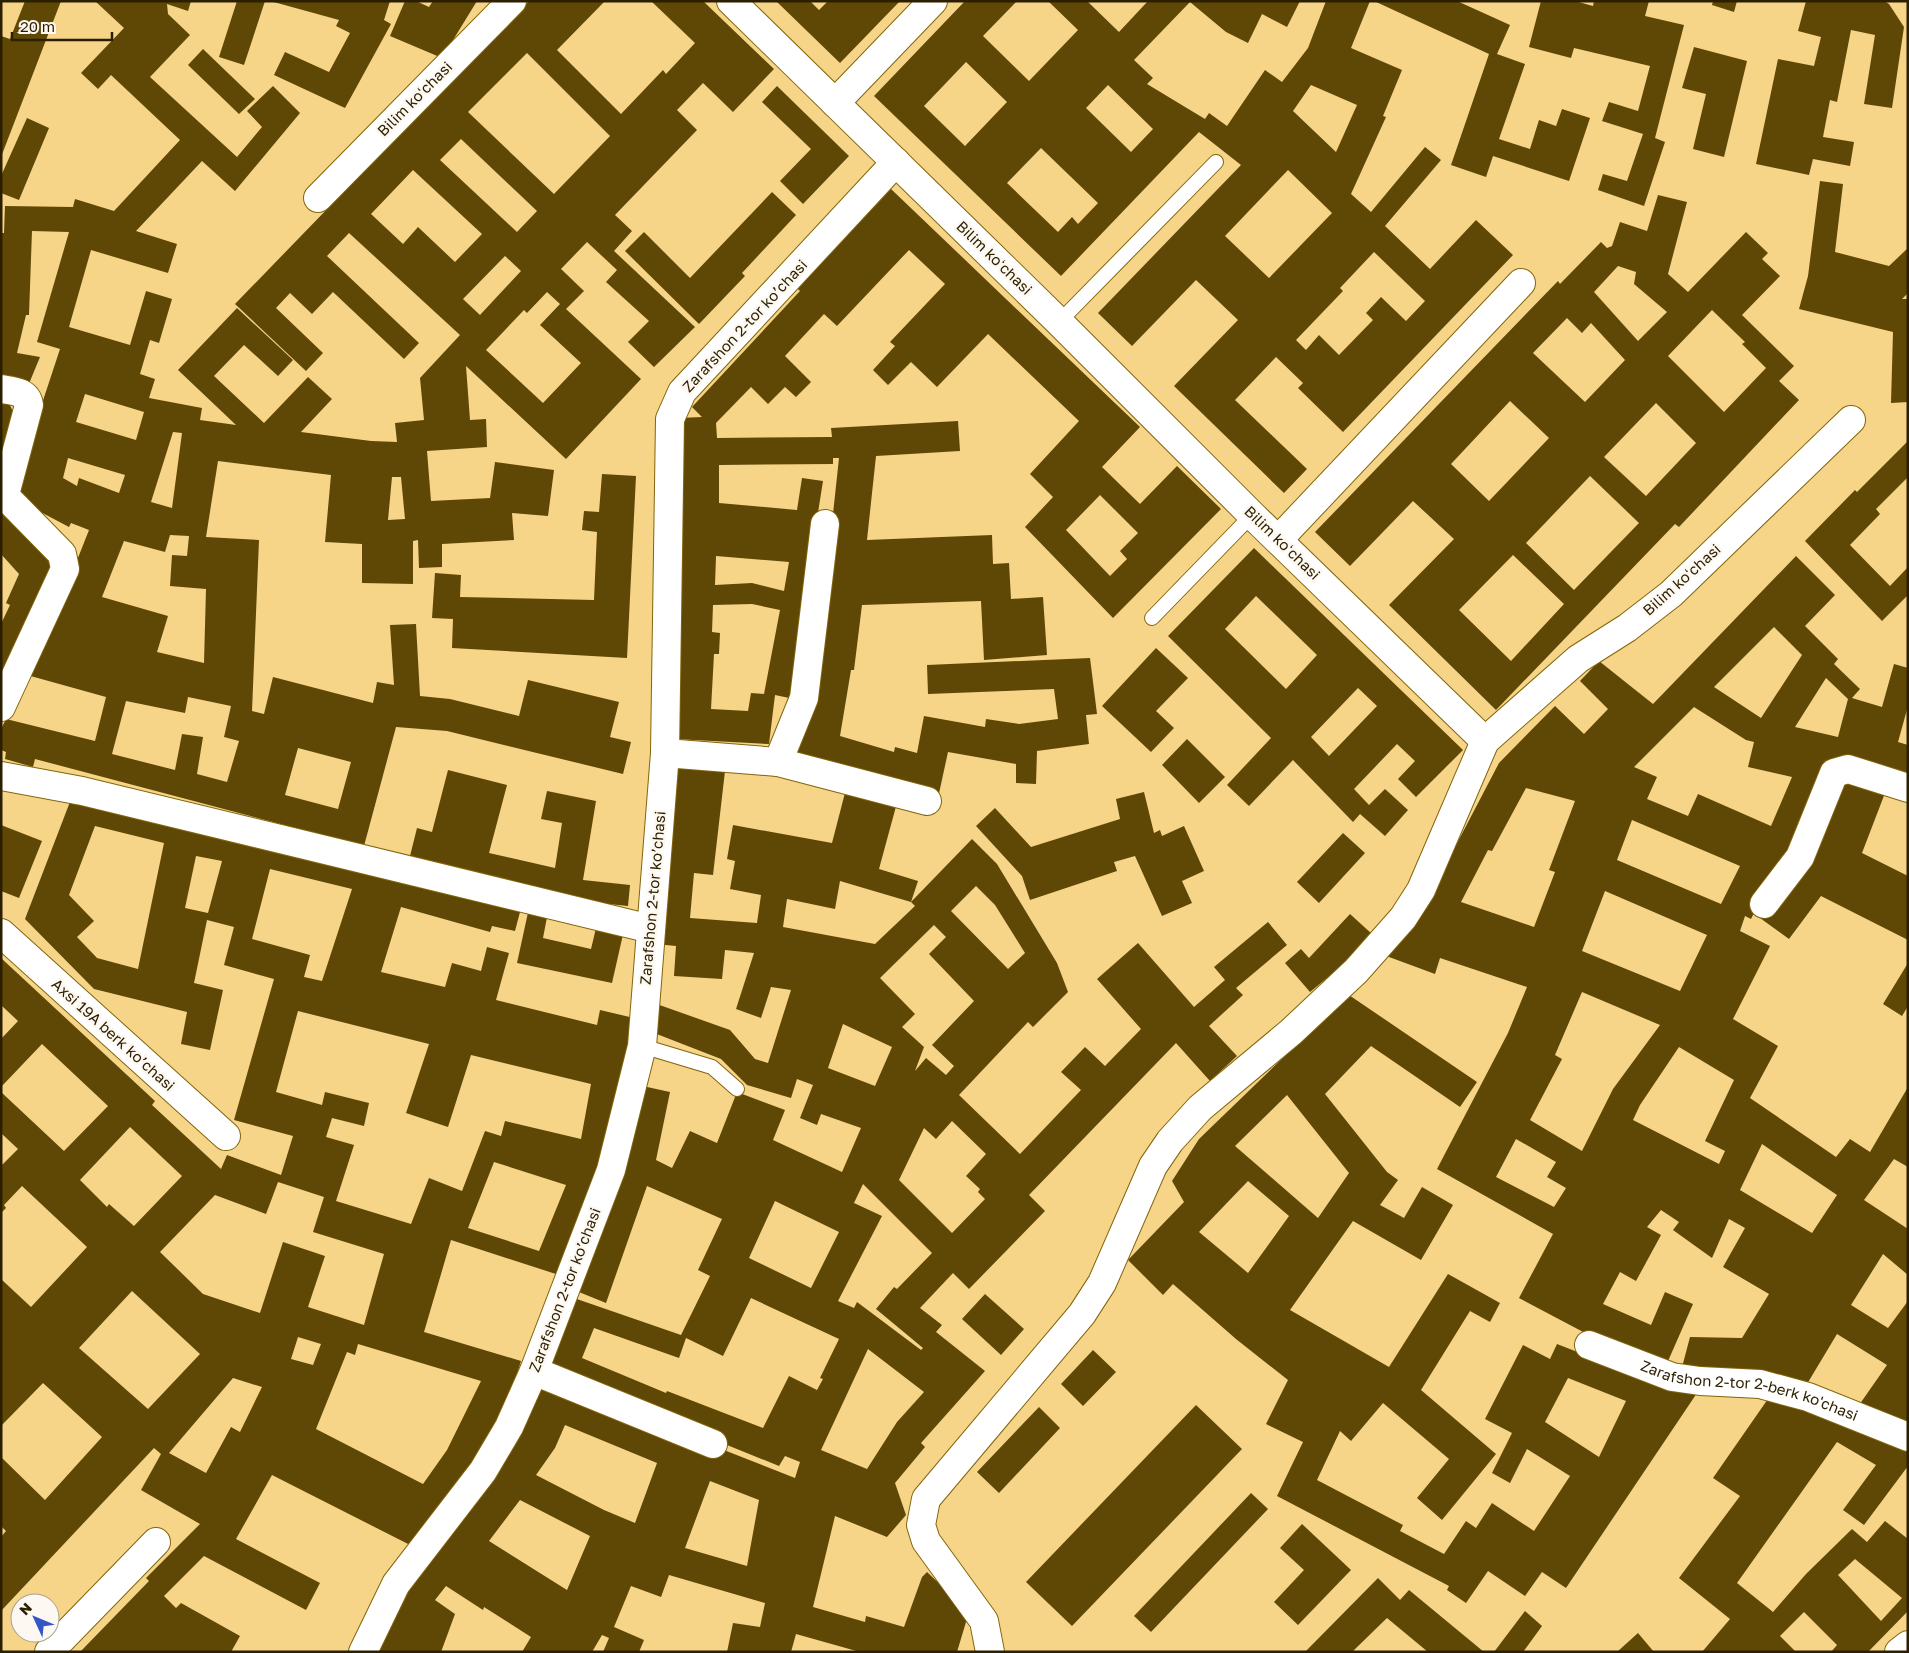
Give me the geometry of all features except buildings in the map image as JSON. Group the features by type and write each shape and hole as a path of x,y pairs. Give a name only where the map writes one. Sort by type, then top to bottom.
{"street":[{"name":"Bilim koʻchasi","path":"318,198 512,1"},
{"name":"Bilim koʻchasi","path":"731,1 1485,742 1578,659 1627,628 1671,594 1851,420"},
{"path":"835,103 933,1"},
{"name":"Zarafshon 2-tor koʼchasi","path":"363,1652 396,1584 484,1471 509,1427 534,1371 611,1170 642,1046 665,753 670,419 682,392 896,162"},
{"path":"1279,539 1521,283"},
{"path":"1,389 20,392 29,401 6,491 7,498 62,554 65,561 65,569 1,707"},
{"path":"778,762 804,698 826,524"},
{"path":"990,1652 984,1621 926,1541 921,1525 926,1499 1082,1314 1102,1283 1153,1166 1170,1142 1200,1108 1291,1032 1356,971 1403,918 1421,890 1485,742"},
{"path":"665,753 778,762 927,801"},
{"path":"1764,904 1800,856 1834,773 1848,770 1908,788"},
{"path":"1,776 92,794 651,929"},
{"name":"Аxsi 19А berk koʼchasi","path":"1,933 226,1136"},
{"name":"Zarafshon 2-tor 2-berk ko'chasi","path":"1590,1345 1672,1377 1700,1381 1760,1384 1808,1396 1908,1437"},
{"path":"534,1371 713,1444"},
{"path":"49,1652 156,1542"},
{"path":"1899,1652 1908,1645"}],"lane":[{"path":"1059,322 1216,162"},
{"path":"1152,618 1252,515"},
{"path":"642,1046 712,1067 737,1089"}]}
